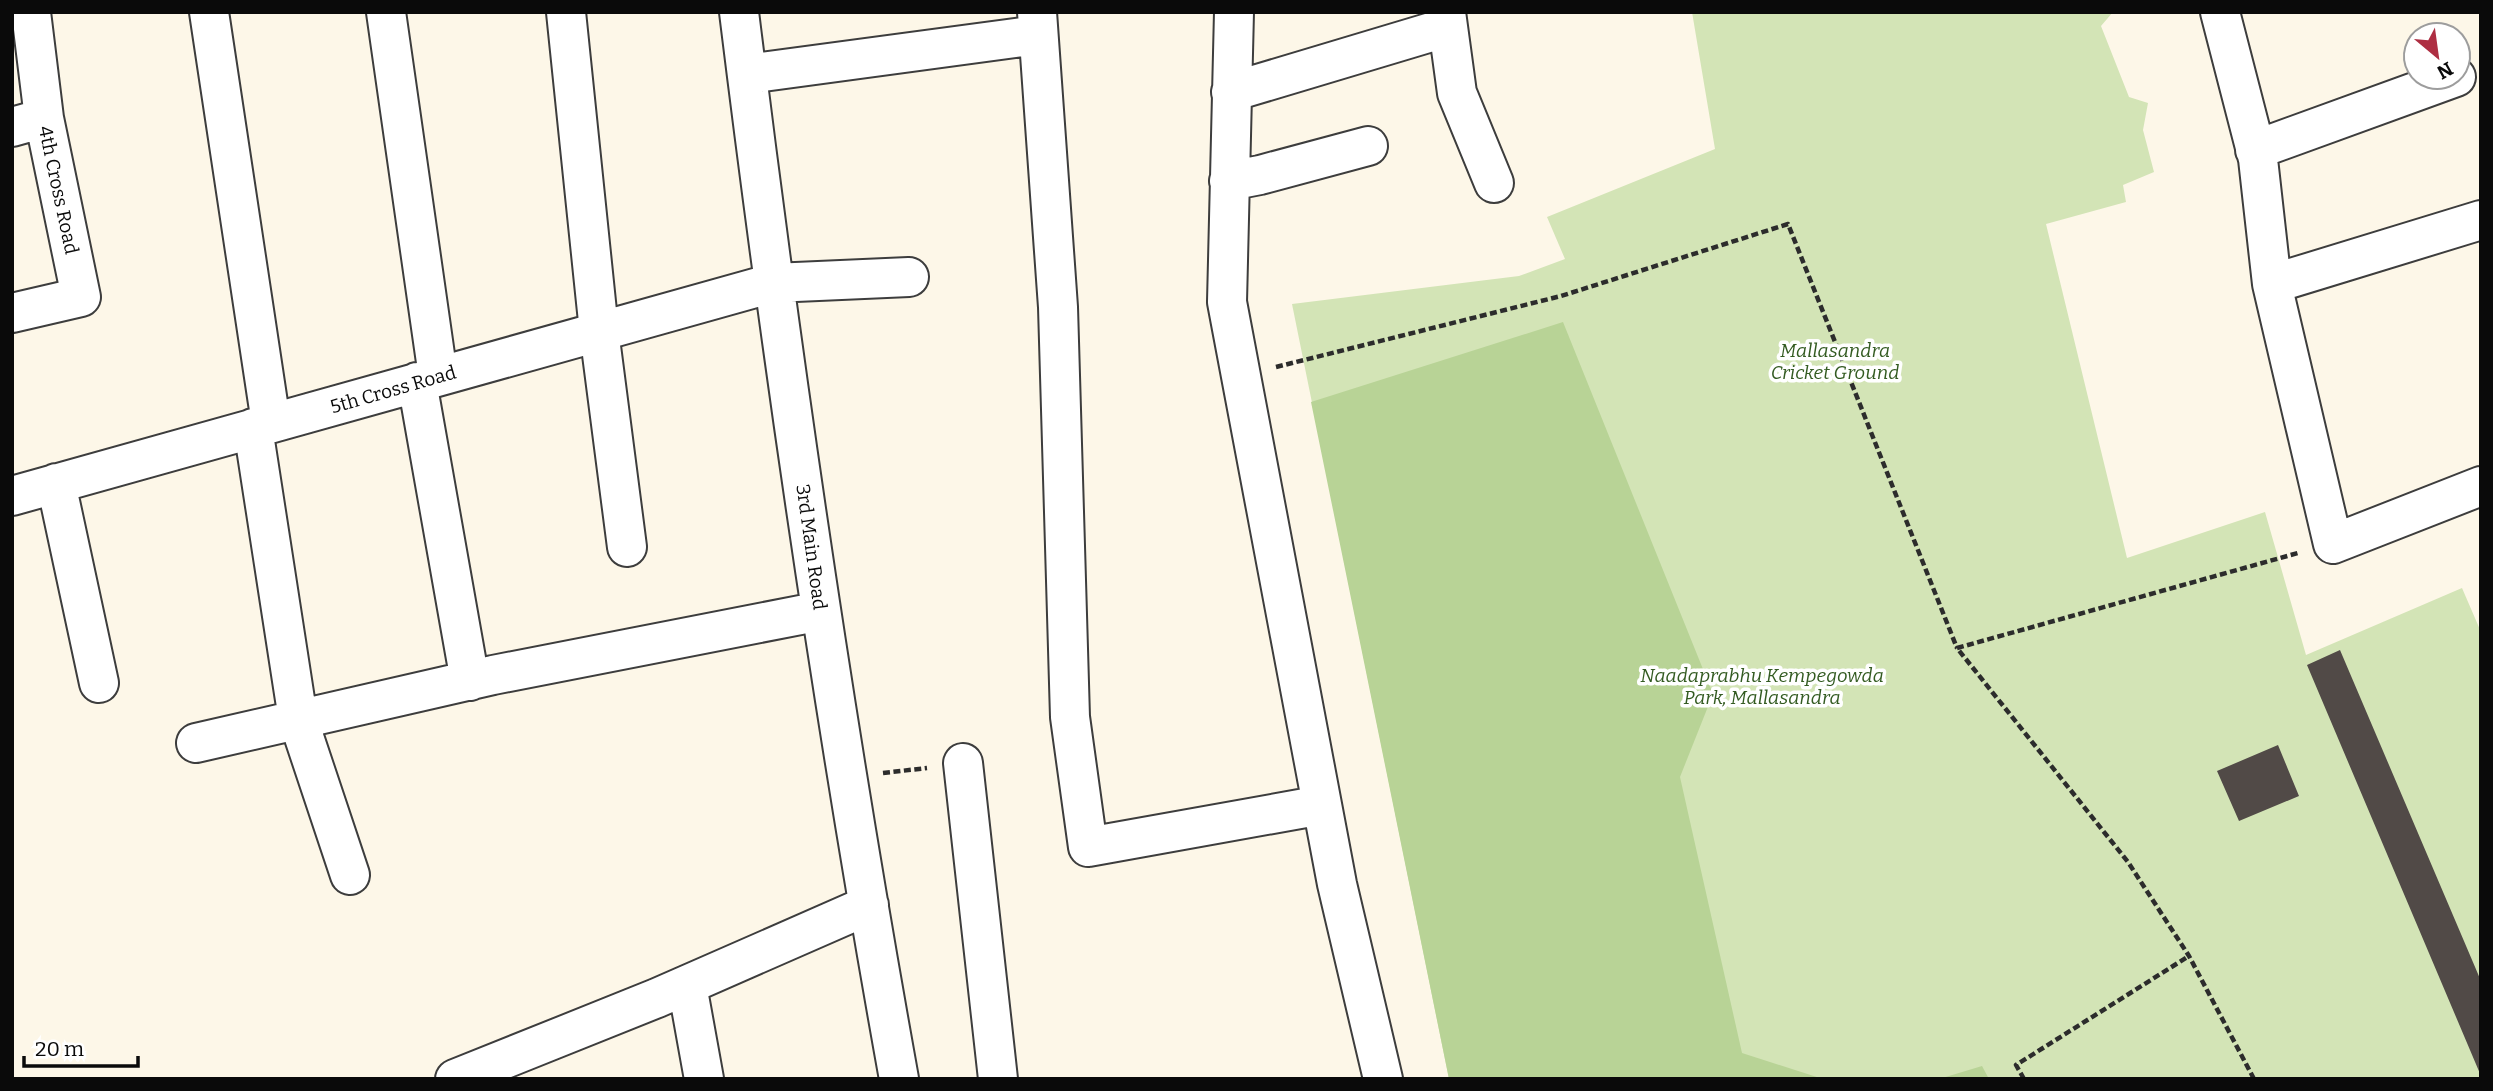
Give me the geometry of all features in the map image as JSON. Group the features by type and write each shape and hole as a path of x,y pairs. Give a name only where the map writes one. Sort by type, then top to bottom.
{"street":[{"name":"4th Cross Road","path":"12,313 81,296 28,123 31,12"},
{"path":"209,12 298,719 350,875"},
{"path":"386,12 427,379 470,681"},
{"path":"566,12 599,331 628,547"},
{"name":"3rd Main Road","path":"740,12 773,283 821,611 899,1079"},
{"path":"1234,12 1227,302 1322,805 1359,982 1383,1079"},
{"path":"2220,12 2255,150 2272,284 2333,544 2481,486"},
{"path":"1231,92 1447,20 1457,93 1494,183"},
{"path":"747,74 1037,24 1058,307 1070,717 1088,847 1322,805"},
{"path":"2255,150 2418,91"},
{"path":"1230,181 1260,176 1368,146"},
{"path":"2272,284 2481,220"},
{"name":"5th Cross Road","path":"12,496 773,283 909,277"},
{"path":"56,483 99,682"},
{"path":"196,743 470,681 821,611"},
{"path":"963,763 998,1079"},
{"path":"455,1079 687,985 869,905"},
{"path":"687,985 704,1079"}],"path":[{"path":"1241,375 1561,296 1788,224 1957,648 2128,862 2189,956 2254,1079"},
{"path":"1957,648 2333,544"},
{"path":"848,778 963,763"},
{"path":"2024,1079 2016,1065 2189,956"}],"green space":[{"name":"Naadaprabhu Kempegowda Park, Mallasandra","path":"1692,12 2113,12 2101,26 2129,97 2148,103 2143,130 2154,172 2123,185 2126,202 2046,224 2127,558 2265,512 2306,655 2462,588 2481,632 2481,1079 1449,1079 1292,304 1519,276 1565,259 1547,217 1715,149"},
{"path":"1563,322 1713,694 1680,777 1742,1053 1823,1079 1449,1079 1311,402"},
{"path":"1982,1066 1989,1079 1939,1079"}],"building":[{"path":"2340,650 2481,981 2481,1076 2307,665"},
{"path":"2278,745 2299,796 2239,821 2217,771"}],"park label":[{"name":"Mallasandra Cricket Ground","path":"1835,361"}]}
